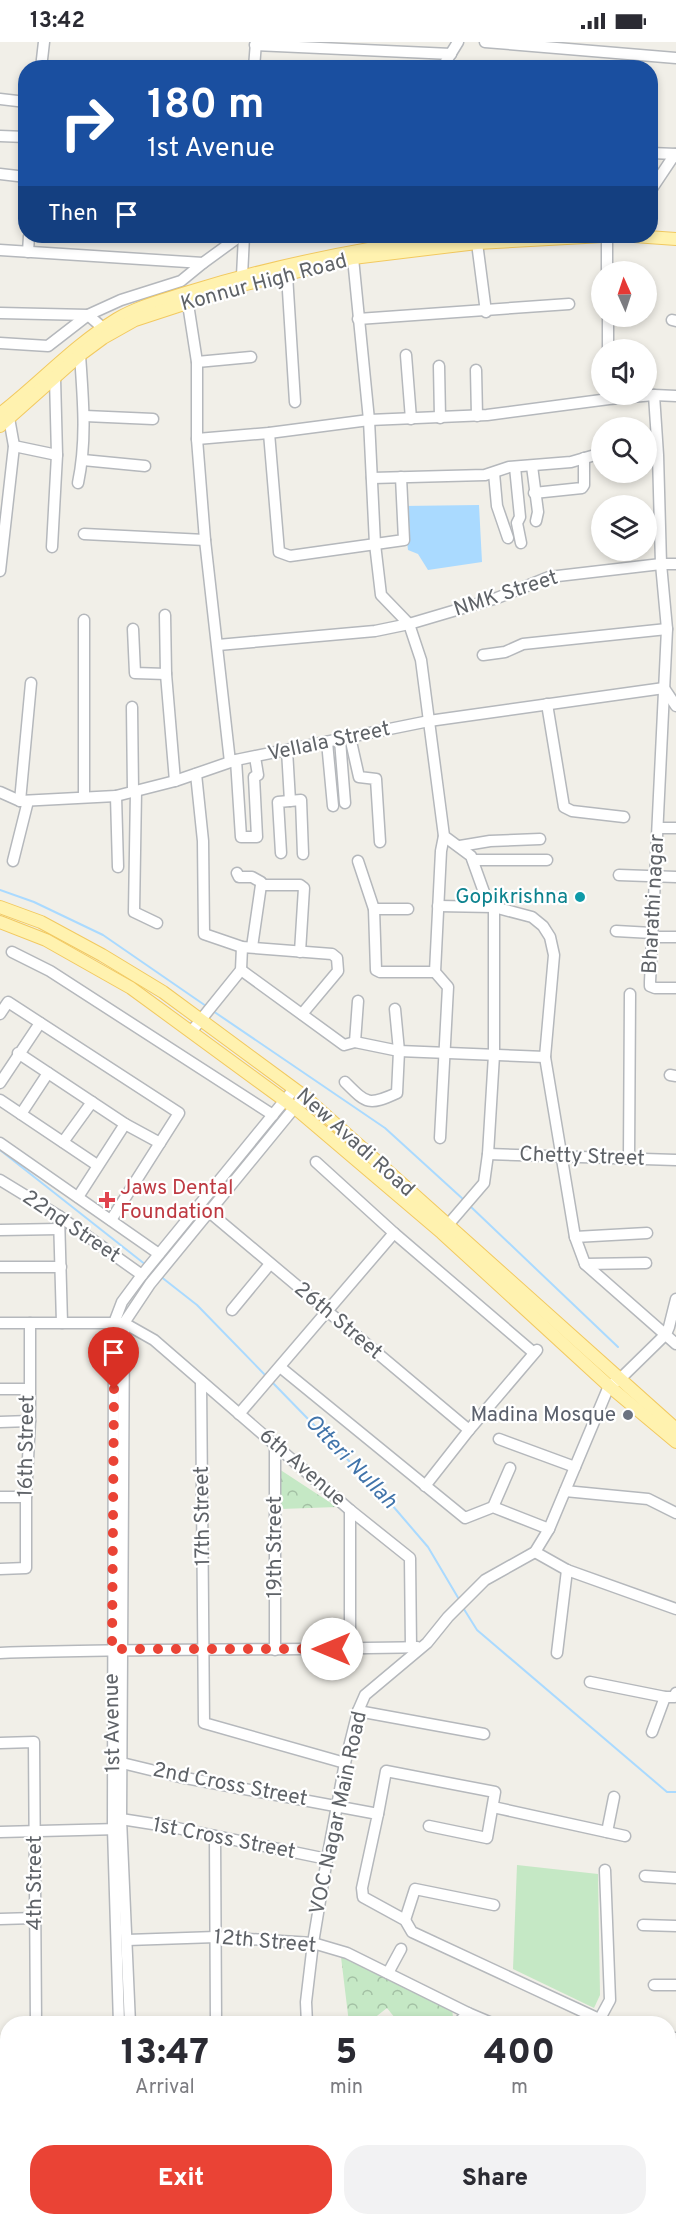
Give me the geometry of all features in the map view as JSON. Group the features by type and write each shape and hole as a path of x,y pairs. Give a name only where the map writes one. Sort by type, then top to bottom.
{"main road":[{"path":"658,238 676,239"},
{"path":"3,419 91,336 120,317 148,304 242,276 373,246 397,243"},
{"name":"Konnur High Road","path":"3,419 103,338 135,320 242,285 353,258 477,243"},
{"name":"New Avadi Road","path":"0,907 41,922 163,992 299,1092 447,1226 676,1442"},
{"name":"New Avadi Road","path":"0,922 46,940 122,982 290,1104 615,1383 676,1429"}],"street":[{"path":"42,60 44,42"},
{"path":"447,60 458,42"},
{"path":"485,42 676,58"},
{"path":"254,60 255,44 451,54"},
{"path":"0,99 18,101"},
{"path":"0,136 18,137"},
{"path":"658,153 676,154"},
{"path":"658,180 676,154"},
{"path":"0,174 18,176"},
{"path":"28,252 29,243"},
{"path":"0,343 48,346 88,315 121,300 181,281 232,243"},
{"path":"242,243 242,276"},
{"path":"477,243 486,312"},
{"path":"607,243 607,261"},
{"path":"0,250 203,263"},
{"path":"353,258 369,420 375,543 381,595 409,624 421,660 444,836 441,851 435,972 448,987 440,1138"},
{"path":"286,275 295,402"},
{"path":"188,304 197,362 197,439 205,540 241,837 257,837 254,777 258,775 255,757"},
{"path":"358,319 486,312 568,304"},
{"path":"0,314 88,315 103,328"},
{"path":"406,355 411,419"},
{"path":"78,483 83,460 85,416 80,356"},
{"path":"197,362 251,357"},
{"path":"439,366 440,418"},
{"path":"476,370 477,416"},
{"path":"52,547 57,455 55,378"},
{"path":"657,395 676,396"},
{"path":"197,439 269,433 369,420 477,416 591,400"},
{"path":"85,416 153,419"},
{"path":"0,571 14,446 3,419"},
{"path":"269,433 279,552 290,556 404,540 401,477"},
{"path":"14,446 57,455"},
{"path":"372,478 485,475 515,467 571,462 591,456"},
{"path":"534,493 582,488 584,458"},
{"path":"83,460 145,466"},
{"path":"532,465 538,512 536,521"},
{"path":"515,467 520,518 517,523 521,543"},
{"path":"494,473 497,506 508,538"},
{"name":"Bharathi nagar","path":"655,483 667,629 650,986 676,988"},
{"path":"84,534 205,540"},
{"name":"NMK Street","path":"218,645 375,631 409,624 497,598 549,577 676,564"},
{"path":"165,615 166,674 175,781"},
{"path":"84,620 84,797"},
{"path":"133,629 135,673 166,674"},
{"path":"483,655 505,652 523,644 667,629"},
{"path":"13,861 24,801 31,683"},
{"path":"663,688 676,706"},
{"name":"Vellala Street","path":"0,792 24,801 116,796 175,781 233,761 429,721 663,688"},
{"path":"546,704 564,807 572,811 624,817"},
{"path":"132,707 134,912 157,923"},
{"path":"345,738 345,803"},
{"path":"345,738 359,777 376,779 380,842"},
{"path":"327,742 333,806"},
{"path":"287,750 290,801"},
{"path":"196,774 203,841 204,934 247,947 332,954 337,958 338,971 302,1014"},
{"path":"116,796 118,867"},
{"path":"281,853 278,802 301,800 303,854"},
{"path":"658,828 676,828"},
{"path":"444,836 448,841 460,846 473,860 485,895 494,907 494,1055 484,1183 447,1226"},
{"path":"460,846 490,841 540,839"},
{"path":"473,860 547,860"},
{"path":"358,861 374,909 376,970 380,972 435,972"},
{"path":"191,1032 241,970 261,882 252,877 238,877 237,873"},
{"path":"619,876 676,877"},
{"path":"261,885 300,885 304,888 300,952"},
{"path":"438,906 494,907 532,917 543,926 550,937 554,955 545,1057 560,1156 576,1237 585,1264 670,1330 676,1344"},
{"path":"374,909 408,909"},
{"path":"616,931 676,937"},
{"path":"12,952 50,971 273,1115"},
{"path":"241,970 344,1045 355,1042 399,1051 545,1057"},
{"path":"629,1158 630,994"},
{"path":"355,1042 358,1001"},
{"path":"0,1014 8,1002 179,1113 111,1220"},
{"path":"345,1082 361,1098 369,1101 376,1102 397,1093 399,1051 395,1009"},
{"path":"0,1083 40,1023"},
{"path":"18,1053 125,1124 160,1143"},
{"path":"21,1114 48,1073"},
{"path":"151,1271 208,1211 299,1092"},
{"path":"0,1100 97,1165"},
{"path":"63,1142 92,1102"},
{"path":"0,1323 119,1323 159,1254 273,1115 290,1104"},
{"path":"78,1197 125,1124"},
{"path":"0,1143 159,1254"},
{"name":"Chetty Street","path":"488,1154 676,1160"},
{"path":"316,1162 394,1233 536,1352 469,1430 425,1486"},
{"name":"22nd Street","path":"0,1180 151,1271"},
{"path":"0,1191 16,1190"},
{"name":"26th Street","path":"208,1211 469,1430"},
{"path":"59,1216 62,1323"},
{"path":"0,1230 59,1229"},
{"path":"239,1414 394,1233"},
{"path":"576,1237 647,1233"},
{"path":"585,1264 646,1263"},
{"path":"232,1310 270,1264"},
{"path":"0,1267 61,1267"},
{"path":"615,1383 670,1330 676,1299"},
{"name":"16th Street","path":"0,1569 26,1569 30,1323"},
{"name":"6th Avenue","path":"119,1323 154,1340 350,1510 410,1558 416,1647"},
{"name":"1st Avenue","path":"119,1323 117,1649 114,1747 130,2016"},
{"path":"279,1367 465,1518 493,1507 549,1529"},
{"name":"17th Street","path":"201,1381 204,1723 345,1763"},
{"name":"VOC Nagar Main Road","path":"307,2016 306,2002 313,1943 327,1859 345,1763 358,1711 365,1695 485,1580 535,1552 549,1529 575,1467 615,1383"},
{"path":"0,1389 28,1389"},
{"path":"0,1422 30,1422"},
{"path":"498,1439 575,1467"},
{"name":"19th Street","path":"275,1445 275,1650"},
{"path":"493,1507 510,1468"},
{"path":"565,1491 648,1499 676,1513"},
{"path":"0,1497 26,1497"},
{"path":"350,1510 350,1649"},
{"path":"535,1552 567,1570 676,1609"},
{"path":"557,1653 567,1570"},
{"path":"0,1653 117,1649 275,1650 416,1647"},
{"name":"1st Avenue","path":"117,1649 122,1763 119,1826 119,2016"},
{"path":"590,1682 671,1695 652,1732"},
{"path":"358,1711 484,1734"},
{"name":"4th Street","path":"0,1743 33,1742 36,2016"},
{"name":"2nd Cross Street","path":"122,1763 180,1777 378,1814"},
{"path":"429,1826 487,1838 495,1792 386,1771 363,1897 405,1920 412,1932 588,2016"},
{"path":"607,1832 614,1797"},
{"path":"493,1808 625,1836"},
{"name":"1st Cross Street","path":"0,1832 119,1826 215,1836 327,1859"},
{"path":"215,1836 216,2016"},
{"path":"601,2016 610,2000 605,1870"},
{"path":"645,1876 676,1878"},
{"path":"405,1920 415,1889 494,1905"},
{"path":"0,1919 35,1918"},
{"path":"644,1925 676,1926"},
{"name":"12th Street","path":"127,1940 216,1937 313,1943 347,1953 475,2016"},
{"path":"388,1973 401,1949"},
{"path":"654,1985 676,1985"},
{"path":"465,2016 468,2013"}],"green space":[{"path":"279,1469 337,1507 281,1509"},
{"path":"517,1865 598,1874 600,1995 594,2008 513,1969"},
{"path":"341,1957 452,2009 453,2016 393,2016 387,2008 377,2016 348,2016"}],"water":[{"path":"479,505 482,562 428,570 418,554 408,550 403,506"}],"waterway":[{"path":"0,890 34,902 103,935 206,1006"},
{"path":"213,1011 385,1128 464,1200"},
{"name":"Otteri Nullah","path":"0,1150 146,1265"},
{"path":"470,1206 618,1347"},
{"name":"Otteri Nullah","path":"160,1276 197,1305 267,1377"},
{"name":"Otteri Nullah","path":"271,1381 392,1505 428,1547 460,1601"},
{"name":"Otteri Nullah","path":"462,1606 477,1630 667,1792 676,1792"}],"place":[{"name":"Gopikrishna","path":"580,897"},
{"name":"Jaws Dental Foundation","path":"107,1200"},
{"name":"Madina Mosque","path":"628,1415"}],"route":[{"path":"114,1389 112,1649 332,1649"}]}
